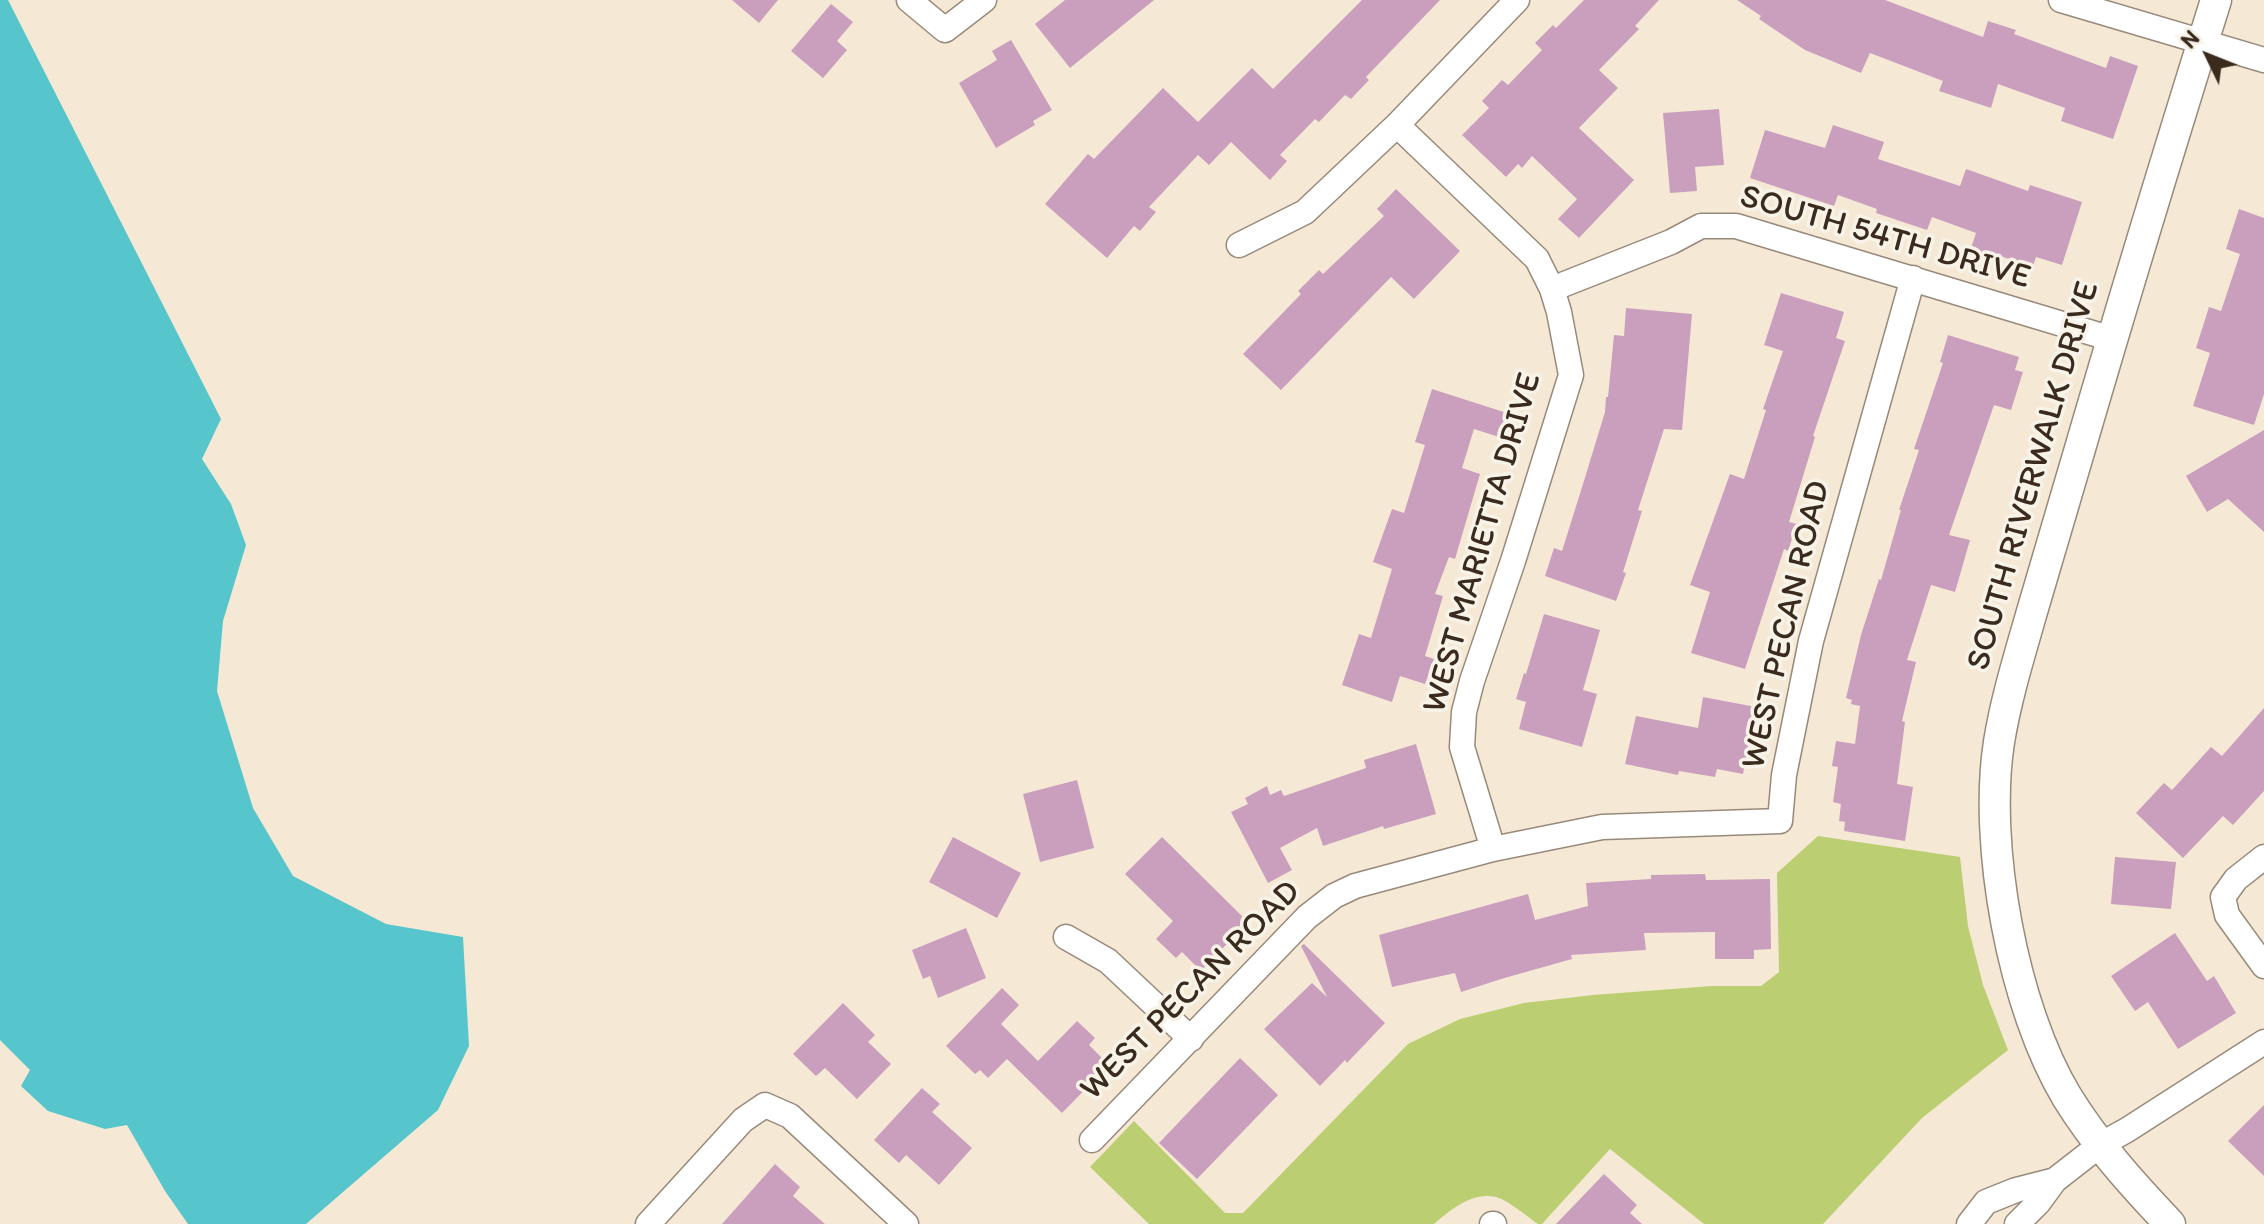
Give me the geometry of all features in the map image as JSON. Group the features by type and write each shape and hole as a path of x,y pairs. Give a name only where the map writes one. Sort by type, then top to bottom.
{"street":[{"path":"909,0 945,30 984,0"},
{"path":"1239,245 1305,212 1397,125 1517,0"},
{"path":"2061,0 2264,60"},
{"name":"SOUTH RIVERWALK DRIVE","path":"2170,1224 2133,1186 2100,1145 2066,1096 2041,1045 2019,983 2002,888 1994,802 1999,743 2013,677 2216,0"},
{"name":"WEST MARIETTA DRIVE","path":"1397,125 1537,259 1559,312 1571,375 1464,712 1462,747 1493,849"},
{"name":"SOUTH 54TH DRIVE","path":"1552,289 1671,242 1701,226 1736,226 2112,339"},
{"name":"WEST PECAN ROAD","path":"1092,1140 1307,917 1334,896 1355,886 1493,849 1602,827 1780,821 1784,775 1811,641 1913,278"},
{"path":"2264,857 2236,879 2223,897 2227,915 2264,966"},
{"path":"1066,937 1108,961 1191,1039"},
{"path":"2017,1224 2055,1180 2100,1145 2264,1042"},
{"path":"648,1224 743,1120 765,1105 790,1116 906,1224"},
{"path":"1975,1221 1986,1202 2055,1180"}],"green space":[{"path":"1818,836 1960,857 1968,926 1983,985 2008,1050 1922,1118 1823,1224 1704,1224 1610,1149 1542,1224 1503,1200 1490,1196 1464,1202 1434,1224 1149,1224 1090,1167 1134,1121 1225,1213 1243,1213 1408,1044 1460,1019 1524,1003 1593,995 1712,986 1761,986 1779,972 1777,873"}],"water":[{"path":"0,0 8,0 221,419 202,459 231,504 246,545 223,621 217,691 253,808 293,876 386,924 463,937 469,1046 438,1110 306,1224 188,1224 127,1125 105,1129 48,1111 21,1086 30,1070 0,1040"}],"building":[{"path":"732,0 778,0 759,23"},
{"path":"1065,0 1154,0 1070,68 1035,24"},
{"path":"1362,0 1440,0 1366,77 1369,80 1351,99 1345,95 1319,122 1315,119 1280,155 1287,161 1270,180 1231,142 1209,165 1198,155 1149,207 1156,212 1140,231 1134,226 1107,258 1045,204 1088,154 1094,159 1163,88 1198,122 1252,68 1273,89"},
{"path":"1584,0 1659,0 1635,26 1639,29 1599,70 1618,88 1579,128 1634,180 1579,238 1558,219 1577,199 1532,156 1522,168 1518,164 1506,177 1462,135 1489,108 1482,101 1502,80 1508,85 1542,50 1535,43 1553,25 1556,28"},
{"path":"1737,0 1885,0 1983,37 1988,21 2016,30 2014,34 2106,68 2110,56 2138,66 2113,139 2061,121 2065,108 1998,84 1991,108 1939,91 1943,81 1870,53 1861,73 1805,50"},
{"path":"831,4 853,22 837,41 847,50 823,78 791,51"},
{"path":"1011,40 1052,110 1033,121 1035,125 996,148 959,83 997,60 992,51"},
{"path":"1719,109 1724,165 1695,167 1697,191 1670,193 1663,113"},
{"path":"1833,125 1884,142 1878,159 1960,186 1966,169 2028,191 2030,185 2082,202 2062,265 2036,257 2033,266 1993,254 1991,262 1969,254 1976,233 1932,217 1927,230 1876,213 1877,209 1838,195 1834,206 1750,178 1765,130 1825,148"},
{"path":"1396,189 1460,251 1414,299 1391,277 1281,390 1243,354 1301,294 1298,291 1319,270 1323,274 1384,216 1377,209"},
{"path":"2239,209 2264,218 2264,394 2254,425 2193,406 2210,353 2196,348 2209,307 2221,311 2240,254 2226,249"},
{"path":"1781,293 1844,312 1836,338 1845,341 1813,436 1789,522 1797,524 1788,551 1784,549 1745,669 1691,653 1710,592 1690,585 1730,474 1744,479 1766,410 1763,409 1783,351 1764,345"},
{"path":"1626,308 1692,314 1682,430 1664,429 1638,510 1642,511 1616,601 1545,576 1554,548 1562,551 1605,412 1614,335 1624,336"},
{"path":"1948,335 2019,357 2015,370 2023,372 2011,410 1994,405 1949,535 1970,540 1955,592 1931,585 1907,660 1916,662 1902,721 1905,722 1897,784 1913,787 1905,841 1844,831 1845,822 1839,821 1841,804 1833,802 1838,767 1832,766 1836,741 1855,744 1860,706 1851,704 1852,700 1846,698 1861,635 1881,580 1919,450 1914,449 1943,363 1940,362"},
{"path":"1432,389 1507,413 1499,437 1474,429 1462,468 1480,474 1455,559 1449,557 1435,594 1443,596 1425,656 1434,659 1425,684 1400,676 1392,702 1342,685 1359,634 1371,638 1392,569 1373,562 1392,509 1404,513 1425,445 1415,442"},
{"path":"2264,430 2264,532 2228,499 2207,512 2186,476"},
{"path":"1544,614 1600,630 1583,690 1597,694 1582,747 1519,729 1526,702 1516,699"},
{"path":"1703,697 1756,707 1743,774 1717,769 1715,777 1679,771 1678,775 1625,764 1636,716 1698,728"},
{"path":"2264,708 2264,791 2233,825 2223,816 2183,858 2136,813 2164,783 2172,790 2211,747 2222,756"},
{"path":"1416,744 1436,814 1384,829 1383,826 1323,846 1317,828 1280,848 1292,870 1268,883 1231,812 1248,804 1245,798 1267,786 1270,795 1281,790 1284,796 1366,768 1364,760"},
{"path":"1077,780 1094,848 1040,862 1023,794"},
{"path":"953,837 1021,873 997,918 929,882"},
{"path":"1162,837 1248,922 1201,971 1182,952 1176,958 1156,939 1173,921 1125,874"},
{"path":"2115,857 2176,862 2171,909 2111,904"},
{"path":"1705,874 1706,880 1770,879 1771,949 1754,950 1754,959 1715,959 1715,932 1644,933 1646,950 1571,955 1572,959 1461,992 1455,973 1392,987 1379,935 1528,894 1535,920 1588,906 1586,883 1651,879 1651,875"},
{"path":"966,928 986,978 938,998 930,976 923,979 912,950"},
{"path":"2175,933 2207,981 2214,976 2236,1013 2178,1049 2148,1002 2135,1011 2111,976"},
{"path":"1304,944 1385,1023 1320,1086 1264,1029 1312,983 1327,997 1301,946"},
{"path":"1002,988 1019,1005 1001,1024 1038,1061 1077,1021 1095,1038 1089,1045 1109,1065 1062,1113 1007,1059 988,1078 980,1070 975,1074 946,1046"},
{"path":"843,1003 875,1035 868,1042 891,1064 857,1099 825,1068 816,1076 793,1054"},
{"path":"1240,1058 1278,1095 1197,1179 1159,1143"},
{"path":"922,1088 940,1104 932,1112 972,1148 939,1185 906,1155 899,1163 874,1140"},
{"path":"2264,1105 2264,1176 2228,1141"},
{"path":"775,1164 800,1187 793,1196 825,1224 722,1224"},
{"path":"1604,1174 1637,1205 1630,1213 1642,1224 1556,1224"}]}
